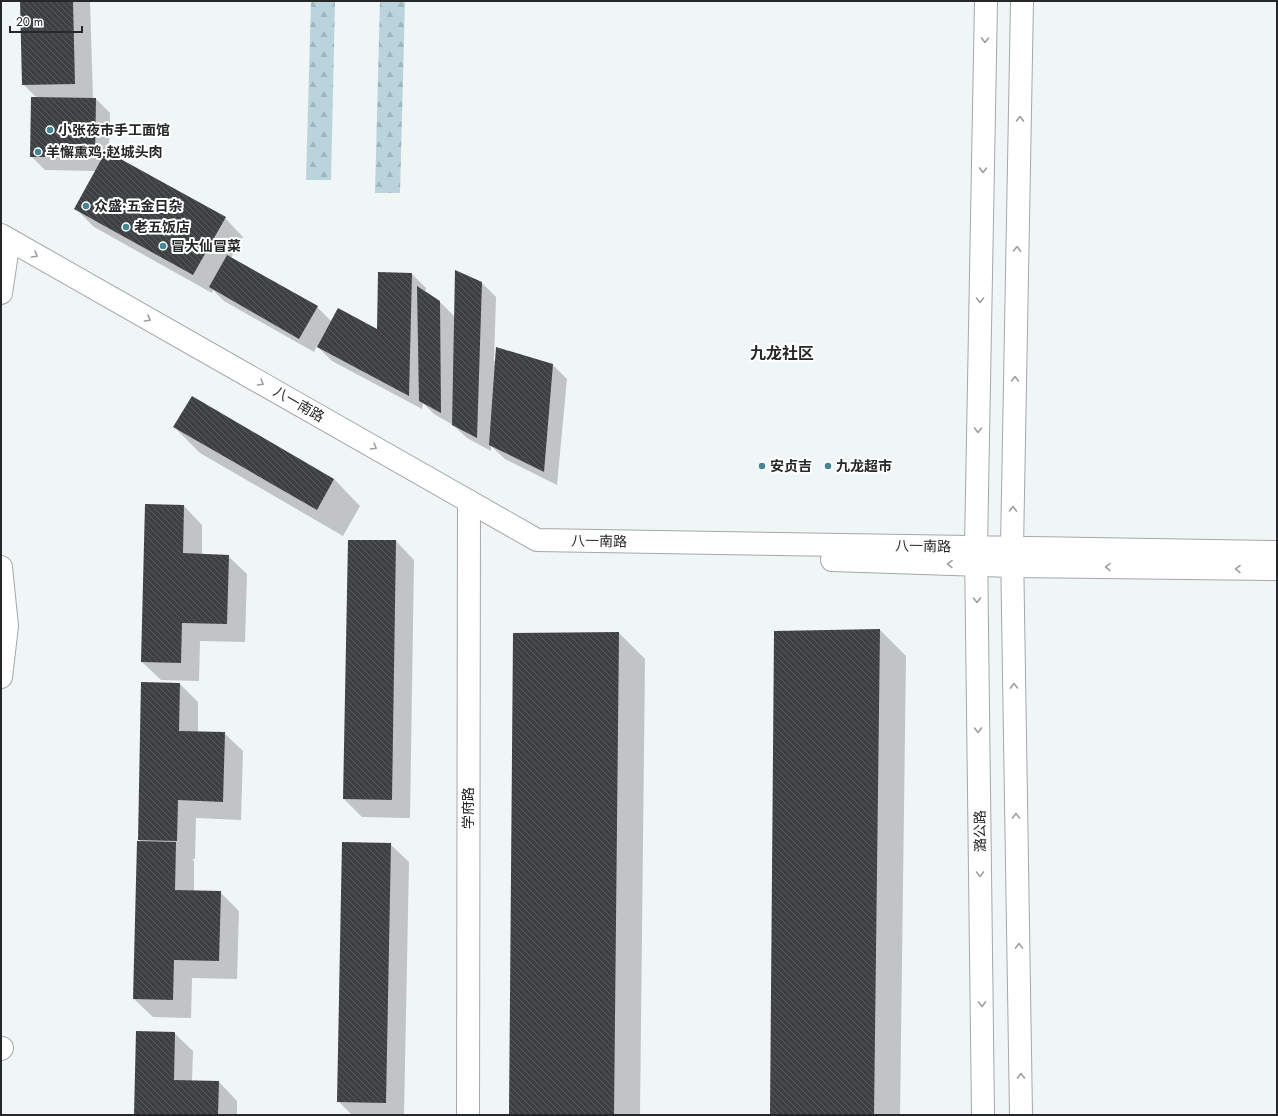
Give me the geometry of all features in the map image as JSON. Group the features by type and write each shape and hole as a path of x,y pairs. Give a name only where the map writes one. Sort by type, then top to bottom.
{"main road":[{"name":"潞公路","path":"983,1115 976,556 986,1"},
{"path":"1021,1115 1012,557 1022,1"},
{"name":"八一南路","path":"3,260 469,509 537,540 1012,557 1277,569"},
{"name":"学府路","path":"468,1115 469,509"},
{"name":"八一南路","path":"1012,557 1277,552"},
{"path":"1,567 3,612 7,626 1,677"}],"green space":[{"path":"311,1 335,1 331,180 306,180"},
{"path":"380,1 405,1 400,193 375,193"}],"building":[{"path":"20,1 73,1 75,84 22,85"},
{"path":"31,97 96,98 95,157 30,157"},
{"path":"106,151 226,217 193,275 74,209"},
{"path":"227,255 318,306 299,339 209,287"},
{"path":"455,270 482,282 477,438 452,425"},
{"path":"378,272 412,273 409,396 317,347 338,308 377,329"},
{"path":"417,286 440,301 441,413 419,401"},
{"path":"496,347 553,364 544,472 489,445"},
{"path":"192,396 334,479 317,510 173,427"},
{"path":"145,504 184,505 183,553 229,555 227,624 182,623 181,663 141,662"},
{"path":"348,540 396,540 392,800 343,799"},
{"path":"880,629 874,1115 770,1115 774,631"},
{"path":"619,632 614,1115 509,1115 513,633"},
{"path":"141,682 180,683 179,731 225,732 223,802 178,800 177,841 138,840"},
{"path":"137,841 176,842 175,890 221,891 219,961 174,960 173,1000 133,999"},
{"path":"342,842 391,843 386,1103 337,1102"},
{"path":"136,1031 175,1032 174,1080 219,1081 218,1115 134,1115"}],"place":[{"name":"小张夜市手工面馆","path":"50,130"},
{"name":"羊懈熏鸡·赵城头肉","path":"38,152"},
{"name":"众盛·五金日杂","path":"86,206"},
{"name":"老五饭店","path":"126,227"},
{"name":"冒大仙冒菜","path":"163,246"},
{"name":"安贞吉","path":"762,466"},
{"name":"九龙超市","path":"828,466"}],"district":[{"name":"九龙社区","path":"782,353"}]}
